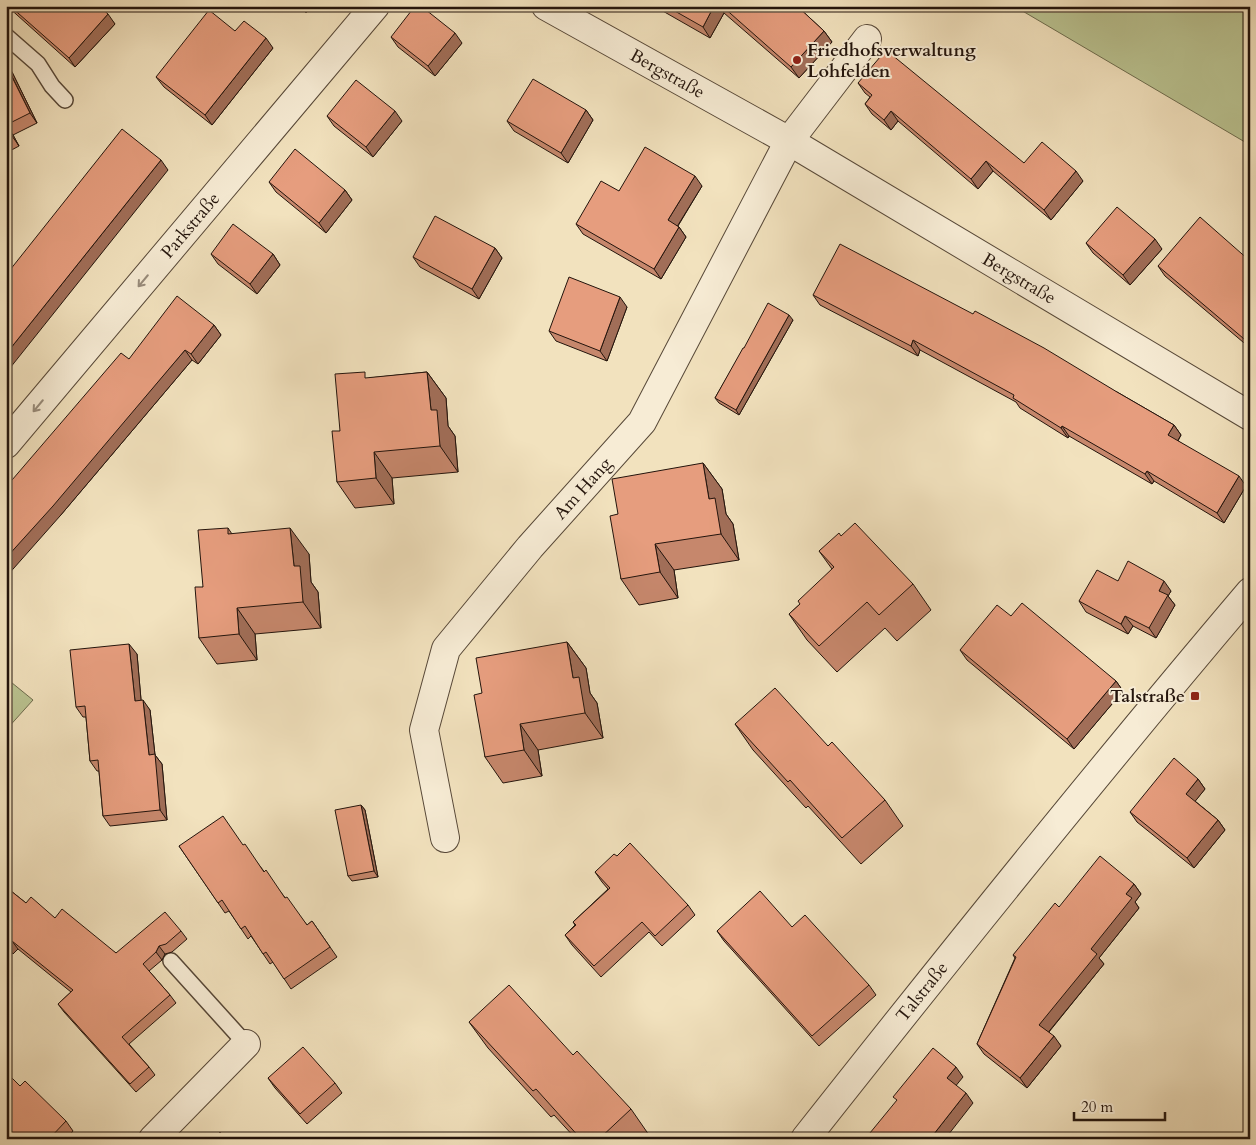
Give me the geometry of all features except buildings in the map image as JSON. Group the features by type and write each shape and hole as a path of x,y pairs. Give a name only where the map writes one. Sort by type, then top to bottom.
{"street":[{"name":"Parkstraße","path":"6,444 374,6"},
{"name":"Bergstraße","path":"546,6 789,141 1250,416"},
{"path":"789,141 867,39"},
{"name":"Am Hang","path":"445,838 424,730 446,649 530,547 642,422 789,141"},
{"name":"Talstraße","path":"805,1139 955,949 1166,690 1250,592"},
{"path":"152,1139 246,1044"}],"lane":[{"path":"6,36 38,64 52,86 65,100"},
{"path":"171,961 246,1044"}],"green space":[{"path":"1014,6 1250,6 1250,145"},
{"path":"6,678 33,700 6,730"}],"place":[{"name":"Friedhofsverwaltung Lohfelden","path":"797,60"},
{"name":"Talstraße","path":"1195,696"}]}
